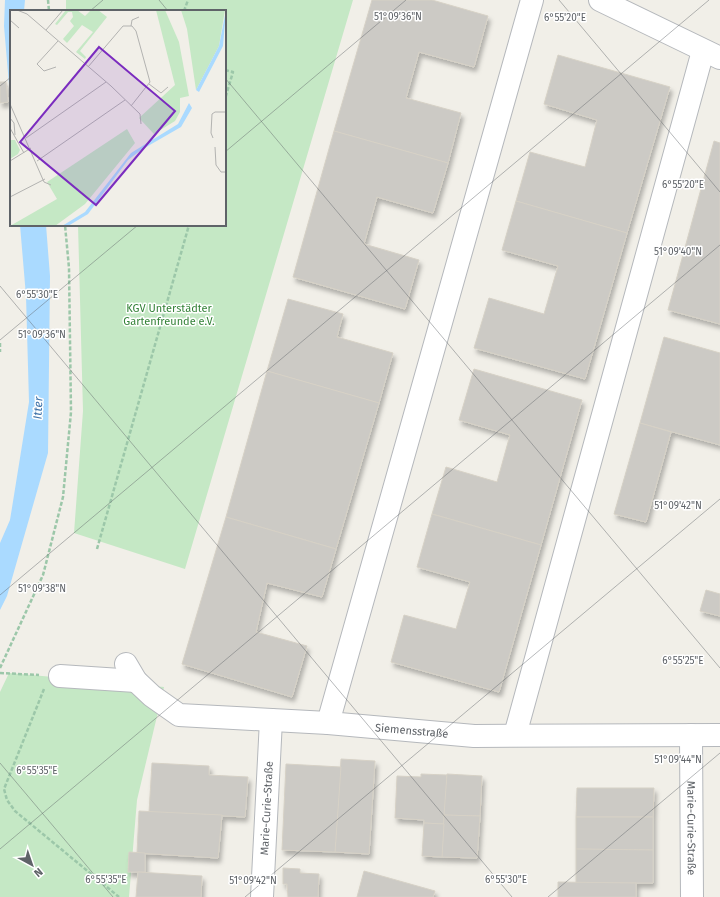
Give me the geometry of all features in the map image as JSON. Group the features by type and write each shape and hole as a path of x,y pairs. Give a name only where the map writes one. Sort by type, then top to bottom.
{"street":[{"path":"328,723 532,0"},
{"path":"516,734 712,54 631,7 600,0"},
{"name":"Siemensstraße","path":"55,676 131,672 152,696 179,715 328,723 474,736 516,734 720,736"},
{"name":"Marie-Curie-Straße","path":"262,897 271,720"},
{"name":"Marie-Curie-Straße","path":"691,735 692,897"}],"path":[{"path":"48,0 49,10"},
{"path":"184,10 188,0"},
{"path":"226,70 233,72 226,96"},
{"path":"0,668 43,575 63,497 71,412 69,268 65,226"},
{"path":"97,549 189,226"},
{"path":"0,343 0,352"},
{"path":"0,673 55,676 4,789 6,800 35,828 119,897"}],"green space":[{"name":"KGV Unterstädter Gartenfreunde e.V.","path":"66,0 353,0 185,569 74,533 83,411 78,226 226,226 226,10 66,10"},
{"path":"9,673 164,687 137,800 129,897 0,897 0,692"}],"water":[{"path":"5,0 25,0 24,10 10,10 10,96 4,26"},
{"name":"Itter","path":"20,226 46,226 50,276 48,453 7,596 0,610 0,543 10,520 29,402 26,296"}],"building":[{"path":"372,0 432,0 488,16 474,67 419,52 406,98 461,113 448,163 334,131"},
{"path":"558,55 670,87 627,233 516,201 530,152 585,167 597,120 544,104"},
{"path":"0,82 6,82 8,102 0,103"},
{"path":"334,131 448,163 433,213 377,197 364,244 419,260 405,309 293,277"},
{"path":"714,141 720,143 720,324 668,310"},
{"path":"516,201 627,233 585,379 474,348 489,298 544,314 558,266 502,250"},
{"path":"288,299 343,314 337,337 393,353 379,403 267,371"},
{"path":"664,337 720,353 720,445 640,423"},
{"path":"474,369 582,400 541,545 432,514 446,467 497,482 510,435 459,420"},
{"path":"267,371 379,403 336,549 226,517"},
{"path":"640,423 671,432 646,522 614,514"},
{"path":"432,514 541,545 499,692 391,662 404,615 456,629 470,582 417,567"},
{"path":"226,517 336,549 322,597 267,583 256,632 307,646 292,697 182,664"},
{"path":"706,590 720,594 720,616 700,611"},
{"path":"341,759 375,761 369,854 335,852"},
{"path":"152,763 209,766 209,775 248,777 245,817 149,812"},
{"path":"286,764 341,767 335,852 282,850"},
{"path":"421,774 447,775 444,824 424,823 424,820 395,818 397,776 421,777"},
{"path":"447,774 482,776 480,816 444,815"},
{"path":"577,788 654,788 653,817 576,817"},
{"path":"139,811 222,815 218,858 137,853"},
{"path":"444,815 480,816 477,858 442,857"},
{"path":"576,817 653,817 653,850 576,849"},
{"path":"424,823 444,824 442,857 422,856"},
{"path":"576,849 653,850 653,883 576,883"},
{"path":"129,852 145,853 145,872 128,872"},
{"path":"283,868 300,869 300,873 319,874 318,897 288,897 287,884 283,884"},
{"path":"364,871 435,891 433,897 357,897"},
{"path":"138,872 202,876 201,897 136,897"},
{"path":"558,882 636,883 636,897 558,897"}]}
